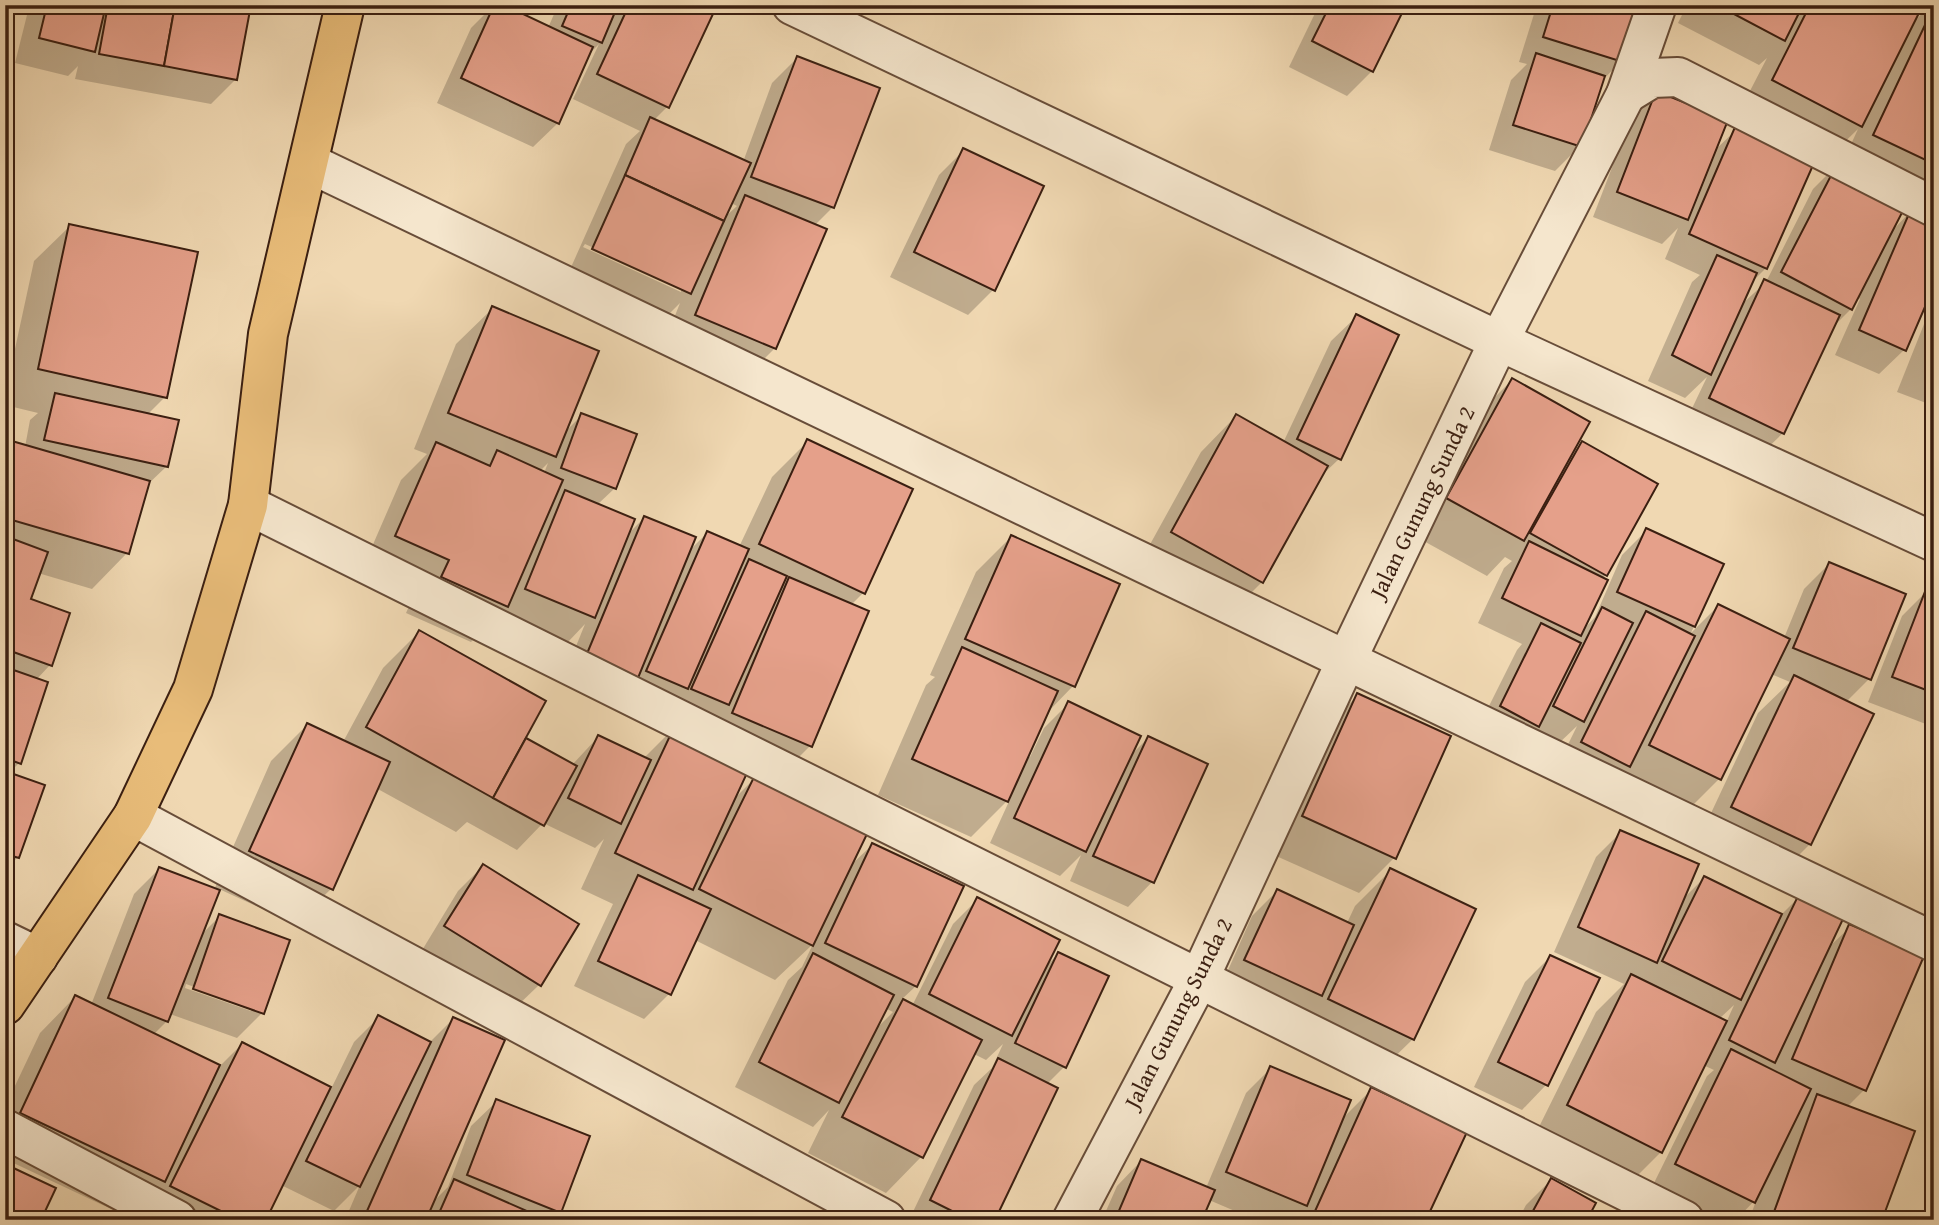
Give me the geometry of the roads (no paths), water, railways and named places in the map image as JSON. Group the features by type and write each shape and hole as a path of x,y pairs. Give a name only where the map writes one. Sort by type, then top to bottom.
{"main road":[{"path":"5,1006 21,949 133,816 193,689 248,505 268,334 345,5"}],"street":[{"name":"Jalan Gunung Sunda 2","path":"1072,1220 1199,979 1347,659 1499,341 1626,94 1657,5"},
{"path":"810,10 1499,341 1934,542"},
{"path":"1626,94 1652,78 1678,77 1934,206"},
{"path":"309,163 1934,942"},
{"path":"248,505 1684,1220"},
{"path":"133,816 886,1220"},
{"path":"5,1129 177,1220"}]}
